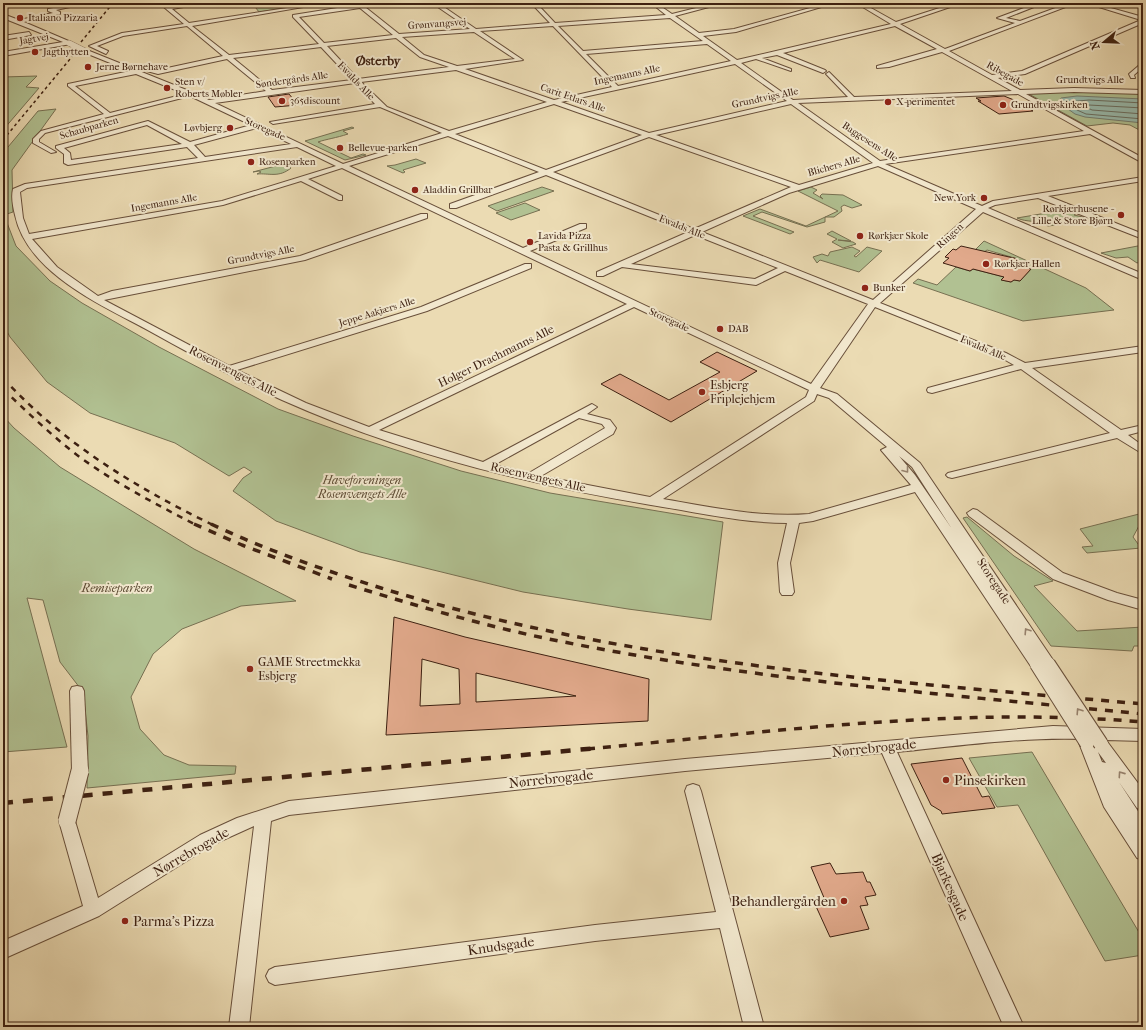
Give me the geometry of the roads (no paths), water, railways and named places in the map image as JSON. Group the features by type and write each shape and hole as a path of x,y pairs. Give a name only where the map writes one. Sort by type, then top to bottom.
{"street":[{"path":"3,23 58,13 50,10 82,4 81,3"},
{"path":"161,3 271,92"},
{"path":"168,8 206,3"},
{"path":"437,5 487,3"},
{"path":"533,4 561,3"},
{"name":"Baggesens Alle","path":"653,3 879,163 981,209 1143,277"},
{"name":"Grønvangsvej","path":"125,60 155,72 228,57 322,45 396,36 670,16 722,3"},
{"path":"698,35 734,31 833,3"},
{"name":"Ribegade","path":"858,3 1143,161"},
{"name":"Ingemanns Alle","path":"27,237 223,203 552,102 757,58 895,24 960,3"},
{"path":"1022,23 1000,18 1042,3"},
{"path":"879,66 888,66 926,52 943,51 1074,3"},
{"path":"1088,3 1096,4 1143,20"},
{"name":"Carit Etlars Alle","path":"359,4 422,56 798,187"},
{"name":"Ewalds Alle","path":"359,4 295,16 380,106 1003,355 1023,366 1143,451"},
{"path":"533,4 616,88"},
{"path":"112,54 92,46 122,35 314,5"},
{"path":"437,5 475,30"},
{"name":"Storegade","path":"3,16 192,94 256,126 814,389 833,396 916,465 1094,743 1143,833"},
{"path":"991,77 1023,73 1143,20"},
{"name":"Søndergårds Alle","path":"209,102 271,92 520,60 475,30"},
{"path":"3,38 30,34"},
{"path":"581,52 707,42"},
{"name":"Jagtvej","path":"3,54 69,43"},
{"path":"777,53 826,72 852,98"},
{"path":"757,58 788,70"},
{"path":"1133,77 1132,75 1143,64"},
{"path":"109,114 70,85 136,72"},
{"name":"Grundtvigs Alle","path":"453,206 649,135 792,102 852,98 1074,90 1143,92"},
{"path":"54,152 36,143 36,139 43,132 192,94"},
{"path":"273,122 380,106"},
{"name":"Schaubparken","path":"203,160 194,148 188,144 148,123 58,146 67,153 68,162 171,148 188,144 256,126"},
{"name":"Blichers Alle","path":"600,274 798,187 879,163 1090,132"},
{"name":"Rosenvængets Alle","path":"298,145 20,188 16,191 17,213 27,237 40,255 54,269 97,299 228,370 300,404 368,431 485,465 532,476 653,501 725,512 794,520 809,518 918,487"},
{"path":"302,179 339,198"},
{"name":"Ringen","path":"653,501 666,491 810,399 814,389 827,368 873,304 981,209 993,203 1143,179"},
{"path":"1038,196 1143,237"},
{"name":"Grundtvigs Alle","path":"97,299 112,294 308,257 424,216"},
{"path":"523,251 583,226"},
{"path":"621,265 756,282 784,268"},
{"name":"Jeppe Aakjærs Alle","path":"228,370 424,309 528,266"},
{"name":"Holger Drachmanns Alle","path":"368,431 634,304"},
{"path":"932,390 1023,366 1143,349"},
{"name":"Storegade","path":"814,389 894,456 918,487 1042,664"},
{"path":"485,465 592,407"},
{"path":"532,476 609,432 611,428 606,422 578,415"},
{"path":"952,475 1143,428"},
{"path":"974,513 1058,576 1113,597 1143,605"},
{"path":"787,592 784,563 794,520"},
{"path":"77,691 80,771 67,821 93,910"},
{"name":"Nørrebrogade","path":"3,950 93,910 206,840 263,816 289,808 404,794 886,746 1053,732 1140,736"},
{"name":"Storegade","path":"1094,743 1143,803"},
{"name":"Storegade","path":"1094,743 1110,802 1143,853"},
{"name":"Bjarkesgade","path":"886,746 1014,1027"},
{"path":"692,791 754,1027"},
{"path":"239,1027 263,816"},
{"name":"Knudsgade","path":"275,976 596,933 726,919"}],"water":[{"path":"1077,96 1143,99 1143,123 1085,117 1075,114 1061,104 1061,98"}],"railway":[{"path":"81,42 113,3"},
{"path":"3,140 75,53"},
{"path":"3,378 26,402 50,423 101,462 155,495 211,524"},
{"path":"3,389 55,437 87,463 133,491 195,524"},
{"path":"195,524 242,545 332,579"},
{"path":"211,524 295,559 381,588 474,614 568,635 663,652 759,666 951,687 1143,704"},
{"path":"349,585 446,614 519,633 618,652 768,675 843,684 1143,714"},
{"path":"587,749 795,729 934,719 1004,717 1073,718 1143,722"},
{"path":"3,803 598,748"}],"place":[{"name":"Italiano Pizzaria","path":"20,18"},
{"name":"Jagthytten","path":"35,52"},
{"name":"Jerne Børnehave","path":"88,67"},
{"name":"Sten v/ Roberts Møbler","path":"167,88"},
{"name":"365discount","path":"282,101"},
{"name":"X-perimentet","path":"888,102"},
{"name":"Grundtvigskirken","path":"1003,105"},
{"name":"Løvbjerg","path":"230,128"},
{"name":"Bellevue-parken","path":"340,148"},
{"name":"Rosenparken","path":"251,162"},
{"name":"Aladdin Grillbar","path":"415,190"},
{"name":"New York","path":"984,198"},
{"name":"Rørkjærhusene - Lille & Store Bjørn","path":"1121,215"},
{"name":"Rørkjær Skole","path":"860,236"},
{"name":"Lavida Pizza Pasta & Grillhus","path":"530,242"},
{"name":"Rørkjær Hallen","path":"986,264"},
{"name":"Bunker","path":"865,288"},
{"name":"DAB","path":"720,329"},
{"name":"Esbjerg Friplejehjem","path":"702,392"},
{"name":"GAME Streetmekka Esbjerg","path":"250,669"},
{"name":"Pinsekirken","path":"946,780"},
{"name":"Behandlergården","path":"844,901"},
{"name":"Parma's Pizza","path":"125,921"}],"district":[{"name":"Østerby","path":"378,60"}],"park label":[{"name":"Haveforeningen Rosenvængets Alle","path":"362,487"},
{"name":"Remiseparken","path":"117,588"}]}
